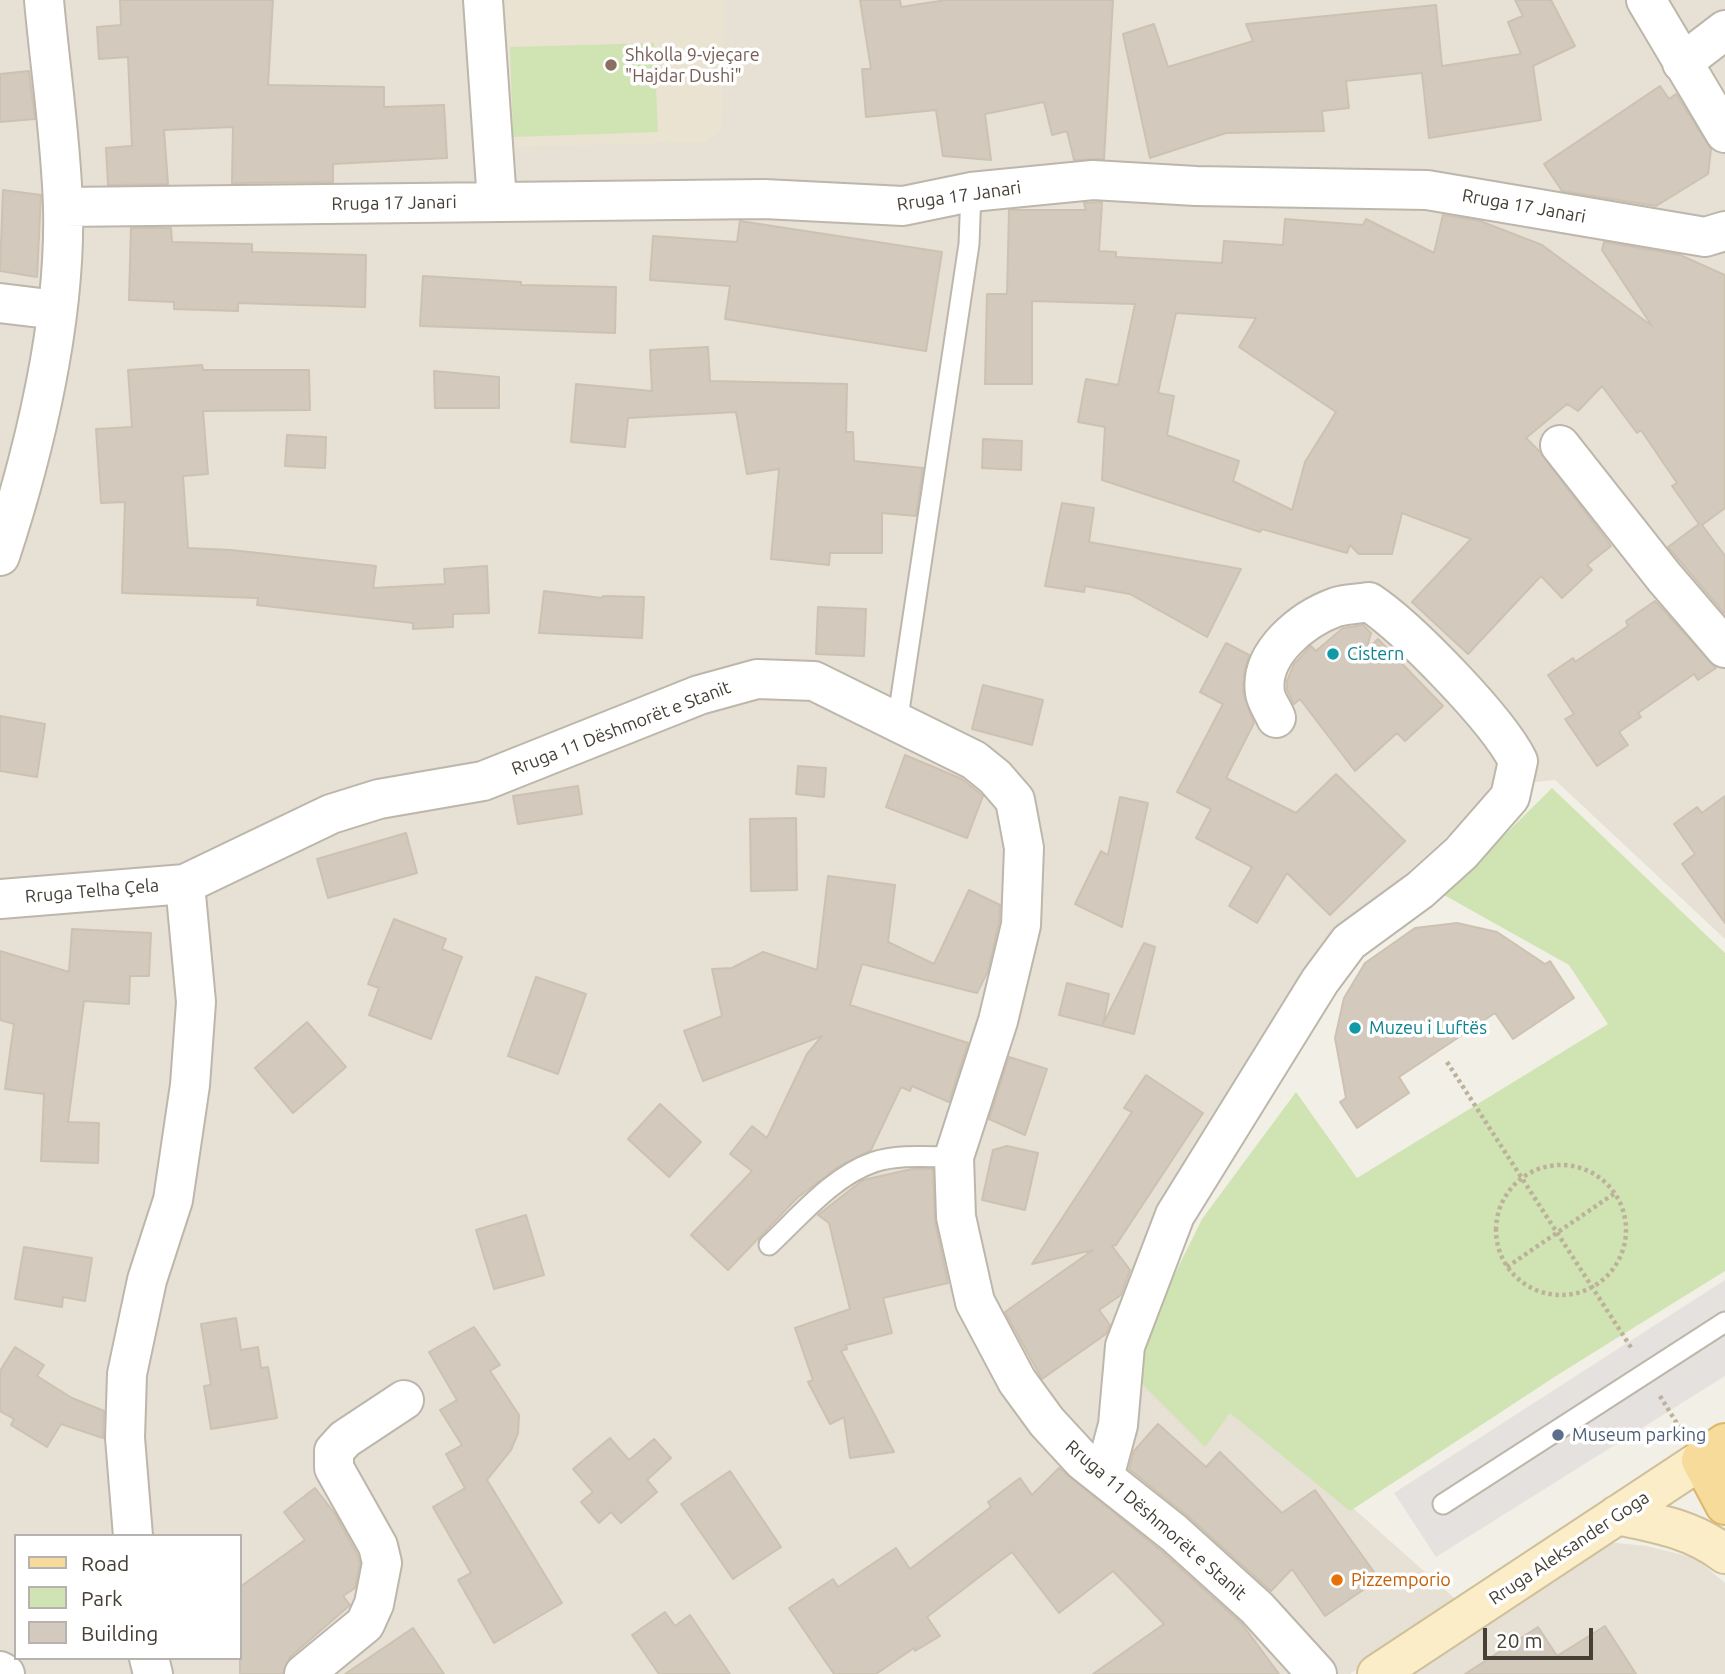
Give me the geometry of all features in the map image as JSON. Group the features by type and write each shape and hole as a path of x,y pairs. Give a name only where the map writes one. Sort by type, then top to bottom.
{"main road":[{"path":"1713,1451 1725,1505"},
{"name":"Rruga Aleksander Goga","path":"1377,1674 1713,1451"},
{"path":"1617,1515 1671,1525 1707,1540 1725,1554"}],"street":[{"path":"0,556 26,475 57,310 63,208 44,0"},
{"path":"484,0 497,202"},
{"path":"1646,0 1725,133"},
{"path":"1682,63 1725,30"},
{"name":"Rruga 17 Janari","path":"63,208 764,199 903,206 971,192 1093,180 1196,186 1427,190 1705,237 1725,231"},
{"path":"0,303 57,310"},
{"path":"1560,445 1664,577 1725,648"},
{"path":"1104,1477 1118,1425 1125,1346 1175,1215 1327,971 1349,942 1420,890 1461,853 1510,797 1518,761 1508,740 1390,616 1369,602 1338,606 1303,624 1282,645 1267,667 1265,694 1276,718"},
{"name":"Rruga 11 Dëshmorët e Stanit","path":"185,884 331,814 379,799 484,781 699,695 757,679 814,681 974,760 995,777 1015,800 1023,839 1021,925 998,1021 954,1157 956,1217 975,1302 1017,1381 1047,1422 1083,1461 1174,1532 1257,1608 1317,1674"},
{"path":"133,1534 125,1438 127,1374 147,1280 173,1200 190,1084 196,1002 185,884"},
{"name":"Rruga Telha Çela","path":"0,899 185,884"},
{"path":"304,1674 365,1624 374,1604 382,1563 378,1546 334,1468 334,1451 345,1439 404,1400"},
{"path":"0,1671 5,1674"}],"lane":[{"path":"897,724 969,244 971,192"},
{"path":"769,1245 840,1180 874,1162 908,1157 954,1157"},
{"path":"1443,1504 1725,1322"}],"path":[{"path":"1447,1062 1594,1287 1646,1373 1713,1451"},
{"path":"1550,1166 1574,1166 1597,1176 1615,1193 1625,1217 1625,1241 1616,1265 1594,1287 1578,1293 1553,1295 1529,1288 1507,1267 1498,1250 1495,1225 1502,1201 1521,1178 1550,1166"},
{"path":"1507,1267 1615,1193"}],"shaded area":[{"path":"0,0 1725,0 1725,939 1555,780 1504,785 1311,960 1146,1247 1128,1308 1461,1604 1350,1674 0,1674"},
{"name":"Shkolla 9-vjeçare \"Hajdar Dushi\"","path":"496,0 724,0 722,131 707,142 511,147"},
{"name":"Museum parking","path":"1725,1280 1725,1376 1436,1557 1394,1493"},
{"path":"1606,1542 1647,1546 1695,1558 1725,1583 1725,1674 1402,1674"}],"green space":[{"path":"654,43 658,132 513,137 510,47"},
{"path":"1552,788 1725,953 1725,1271 1559,1374 1350,1511 1230,1413 1205,1447 1142,1384 1147,1330 1202,1219 1296,1092 1357,1178 1608,1024 1569,965 1444,895"}],"building":[{"path":"120,0 273,0 268,85 384,87 384,107 444,105 447,158 333,164 333,182 232,183 233,127 164,130 168,184 108,185 106,148 132,146 128,57 99,59 97,27 121,25"},
{"path":"860,0 900,0 901,7 946,0 1113,0 1104,159 1074,160 1067,131 1052,135 1044,102 985,114 991,160 943,156 936,110 866,117 862,69 871,69"},
{"path":"1515,0 1551,0 1575,46 1533,66 1541,120 1429,138 1422,73 1346,81 1349,108 1322,111 1324,131 1226,133 1150,158 1123,34 1154,24 1168,67 1253,41 1246,24 1436,5 1442,66 1521,54 1508,22 1523,16"},
{"path":"29,71 35,119 0,122 0,74"},
{"path":"1660,86 1669,99 1676,94 1711,149 1708,174 1656,206 1562,191 1544,164"},
{"path":"3,190 41,195 37,277 0,271"},
{"path":"1102,202 1099,251 1116,252 1116,257 1222,263 1224,241 1283,245 1285,219 1363,225 1366,219 1434,253 1443,215 1480,221 1542,245 1652,326 1602,250 1604,242 1680,255 1725,275 1725,508 1702,525 1725,556 1725,614 1668,547 1699,524 1672,486 1677,483 1641,430 1637,433 1602,386 1578,411 1567,404 1526,438 1540,452 1611,546 1587,565 1592,570 1562,598 1541,576 1468,654 1412,602 1471,539 1402,513 1392,554 1359,554 1350,545 1347,553 1262,529 1260,532 1102,480 1105,427 1078,422 1086,379 1118,385 1135,304 1032,301 1032,384 985,384 987,294 1007,294 1009,210 1086,210 1084,203","holes":["1176,313 1256,318 1239,347 1336,412 1305,462 1292,510 1233,481 1239,461 1167,435 1174,396 1158,393"]},
{"path":"740,221 942,252 926,351 725,319 730,286 650,280 653,236 737,242"},
{"path":"131,228 171,228 172,242 252,244 252,252 366,255 365,307 238,303 238,311 174,309 174,302 129,300"},
{"path":"423,276 521,282 521,285 616,287 615,333 420,326"},
{"path":"708,347 710,381 847,384 846,432 853,432 854,461 923,468 916,516 882,513 882,553 830,553 829,565 771,559 779,469 747,474 736,412 628,418 625,447 571,442 576,384 652,391 650,350"},
{"path":"202,365 203,370 309,370 310,410 203,411 208,474 183,476 188,548 231,550 376,566 373,588 445,584 444,569 487,566 489,613 453,614 453,627 413,629 413,623 257,605 258,598 122,593 125,502 101,503 96,429 132,427 128,370"},
{"path":"434,371 499,377 499,408 435,408"},
{"path":"287,435 326,437 325,468 285,466"},
{"path":"983,439 1022,441 1021,470 982,468"},
{"path":"1062,503 1094,508 1089,542 1241,569 1207,637 1130,594 1085,586 1084,592 1045,586"},
{"path":"544,591 602,598 644,597 642,638 539,633"},
{"path":"1655,601 1716,668 1698,680 1694,674 1638,713 1641,717 1619,732 1628,745 1597,766 1565,719 1574,714 1548,675 1573,658 1575,662 1628,626 1626,621"},
{"path":"818,607 866,609 864,656 816,654"},
{"path":"1363,625 1371,633 1366,651 1378,639 1443,706 1405,741 1397,733 1355,771 1300,699 1294,704 1287,690 1287,681 1294,664 1311,646 1316,651 1343,628"},
{"path":"1226,643 1249,655 1244,673 1243,693 1254,723 1226,778 1296,813 1336,774 1405,841 1330,915 1287,873 1257,923 1229,906 1252,867 1196,838 1211,809 1177,792 1223,704 1200,692"},
{"path":"983,685 1043,700 1032,745 972,729"},
{"path":"0,716 45,724 37,777 0,771"},
{"path":"905,755 962,779 983,796 967,838 886,807"},
{"path":"798,766 826,768 824,797 796,794"},
{"path":"578,786 582,814 518,824 513,796"},
{"path":"1725,796 1725,923 1682,864 1695,854 1674,824 1697,807 1702,813"},
{"path":"1120,797 1148,803 1122,927 1075,904 1101,851 1108,855"},
{"path":"796,818 797,890 751,891 750,819"},
{"path":"406,833 417,873 328,898 317,859"},
{"path":"828,876 895,885 888,942 934,964 969,890 1000,905 988,971 977,993 862,964 850,1005 968,1043 949,1102 912,1086 910,1091 901,1087 871,1150 838,1167 797,1198 728,1270 691,1235 752,1171 730,1154 752,1126 767,1138 807,1054 822,1036 703,1081 684,1031 722,1016 712,969 732,968 763,952 817,970"},
{"path":"394,919 446,939 442,949 462,957 431,1039 369,1015 379,988 368,984"},
{"name":"Muzeu i Luftës","path":"1457,923 1497,932 1545,964 1550,961 1574,998 1513,1039 1495,1013 1399,1077 1409,1093 1357,1128 1340,1102 1346,1098 1335,1038 1344,998 1365,963 1415,928"},
{"path":"72,929 151,933 149,976 130,976 129,1004 84,1001 68,1122 99,1123 98,1163 41,1161 44,1094 5,1089 14,1024 0,1020 0,951 69,972"},
{"path":"1144,943 1155,947 1134,1034 1059,1015 1067,983 1109,994 1103,1024"},
{"path":"536,977 586,994 558,1074 508,1056"},
{"path":"307,1022 346,1067 293,1113 255,1068"},
{"path":"1009,1057 1047,1069 1025,1135 989,1119"},
{"path":"1146,1075 1203,1113 1116,1245 1112,1246 1130,1270 1121,1295 1099,1310 1110,1325 1106,1334 1042,1379 1005,1312 1093,1250 1032,1264 1132,1112 1124,1108"},
{"path":"660,1104 701,1142 669,1177 628,1139"},
{"path":"1007,1146 1038,1153 1025,1210 982,1200 993,1150"},
{"path":"912,1169 933,1169 935,1222 948,1283 883,1298 892,1333 846,1345 847,1349 841,1351 894,1452 850,1458 844,1417 830,1424 808,1382 813,1380 795,1328 850,1309 829,1223 818,1215 863,1180"},
{"path":"526,1215 544,1275 494,1289 476,1230"},
{"path":"24,1247 92,1258 85,1301 63,1297 62,1307 15,1299"},
{"path":"236,1318 241,1350 258,1347 261,1368 268,1367 277,1418 211,1429 204,1386 211,1385 201,1324"},
{"path":"474,1327 500,1365 490,1371 519,1415 518,1433 511,1450 487,1480 562,1603 494,1643 458,1580 471,1573 433,1507 465,1488 446,1454 462,1445 440,1410 457,1400 429,1352"},
{"path":"15,1347 44,1365 37,1376 72,1398 104,1411 103,1438 61,1424 47,1447 11,1425 14,1419 0,1411 0,1371"},
{"path":"1158,1424 1206,1467 1220,1452 1282,1513 1315,1490 1379,1579 1325,1616 1292,1569 1271,1591 1189,1517 1129,1469 1134,1451"},
{"path":"610,1438 629,1460 654,1439 671,1458 647,1480 657,1492 621,1523 611,1512 599,1523 581,1502 593,1492 573,1469"},
{"path":"1059,1468 1160,1550 1242,1624 1279,1674 1093,1674 1164,1624 1113,1571 1059,1613 1012,1552 927,1617 940,1636 915,1651 914,1648 876,1674 834,1674 789,1608 833,1579 838,1587 896,1548 910,1569 991,1507 988,1502 1020,1478 1032,1495"},
{"path":"730,1471 781,1547 733,1579 681,1504"},
{"path":"315,1488 335,1514 357,1554 360,1563 355,1588 343,1596 350,1605 290,1657 283,1674 240,1674 242,1586 305,1540 284,1512"},
{"path":"665,1612 675,1626 690,1615 730,1674 659,1674 632,1635"},
{"path":"1605,1626 1636,1674 1465,1674 1538,1627 1557,1656"},
{"path":"413,1628 444,1674 345,1674"}],"place":[{"name":"Shkolla 9-vjeçare \"Hajdar Dushi\"","path":"611,65"},
{"name":"Cistern","path":"1333,654"},
{"name":"Muzeu i Luftës","path":"1355,1028"},
{"name":"Museum parking","path":"1558,1435"},
{"name":"Pizzemporio","path":"1337,1580"}]}
